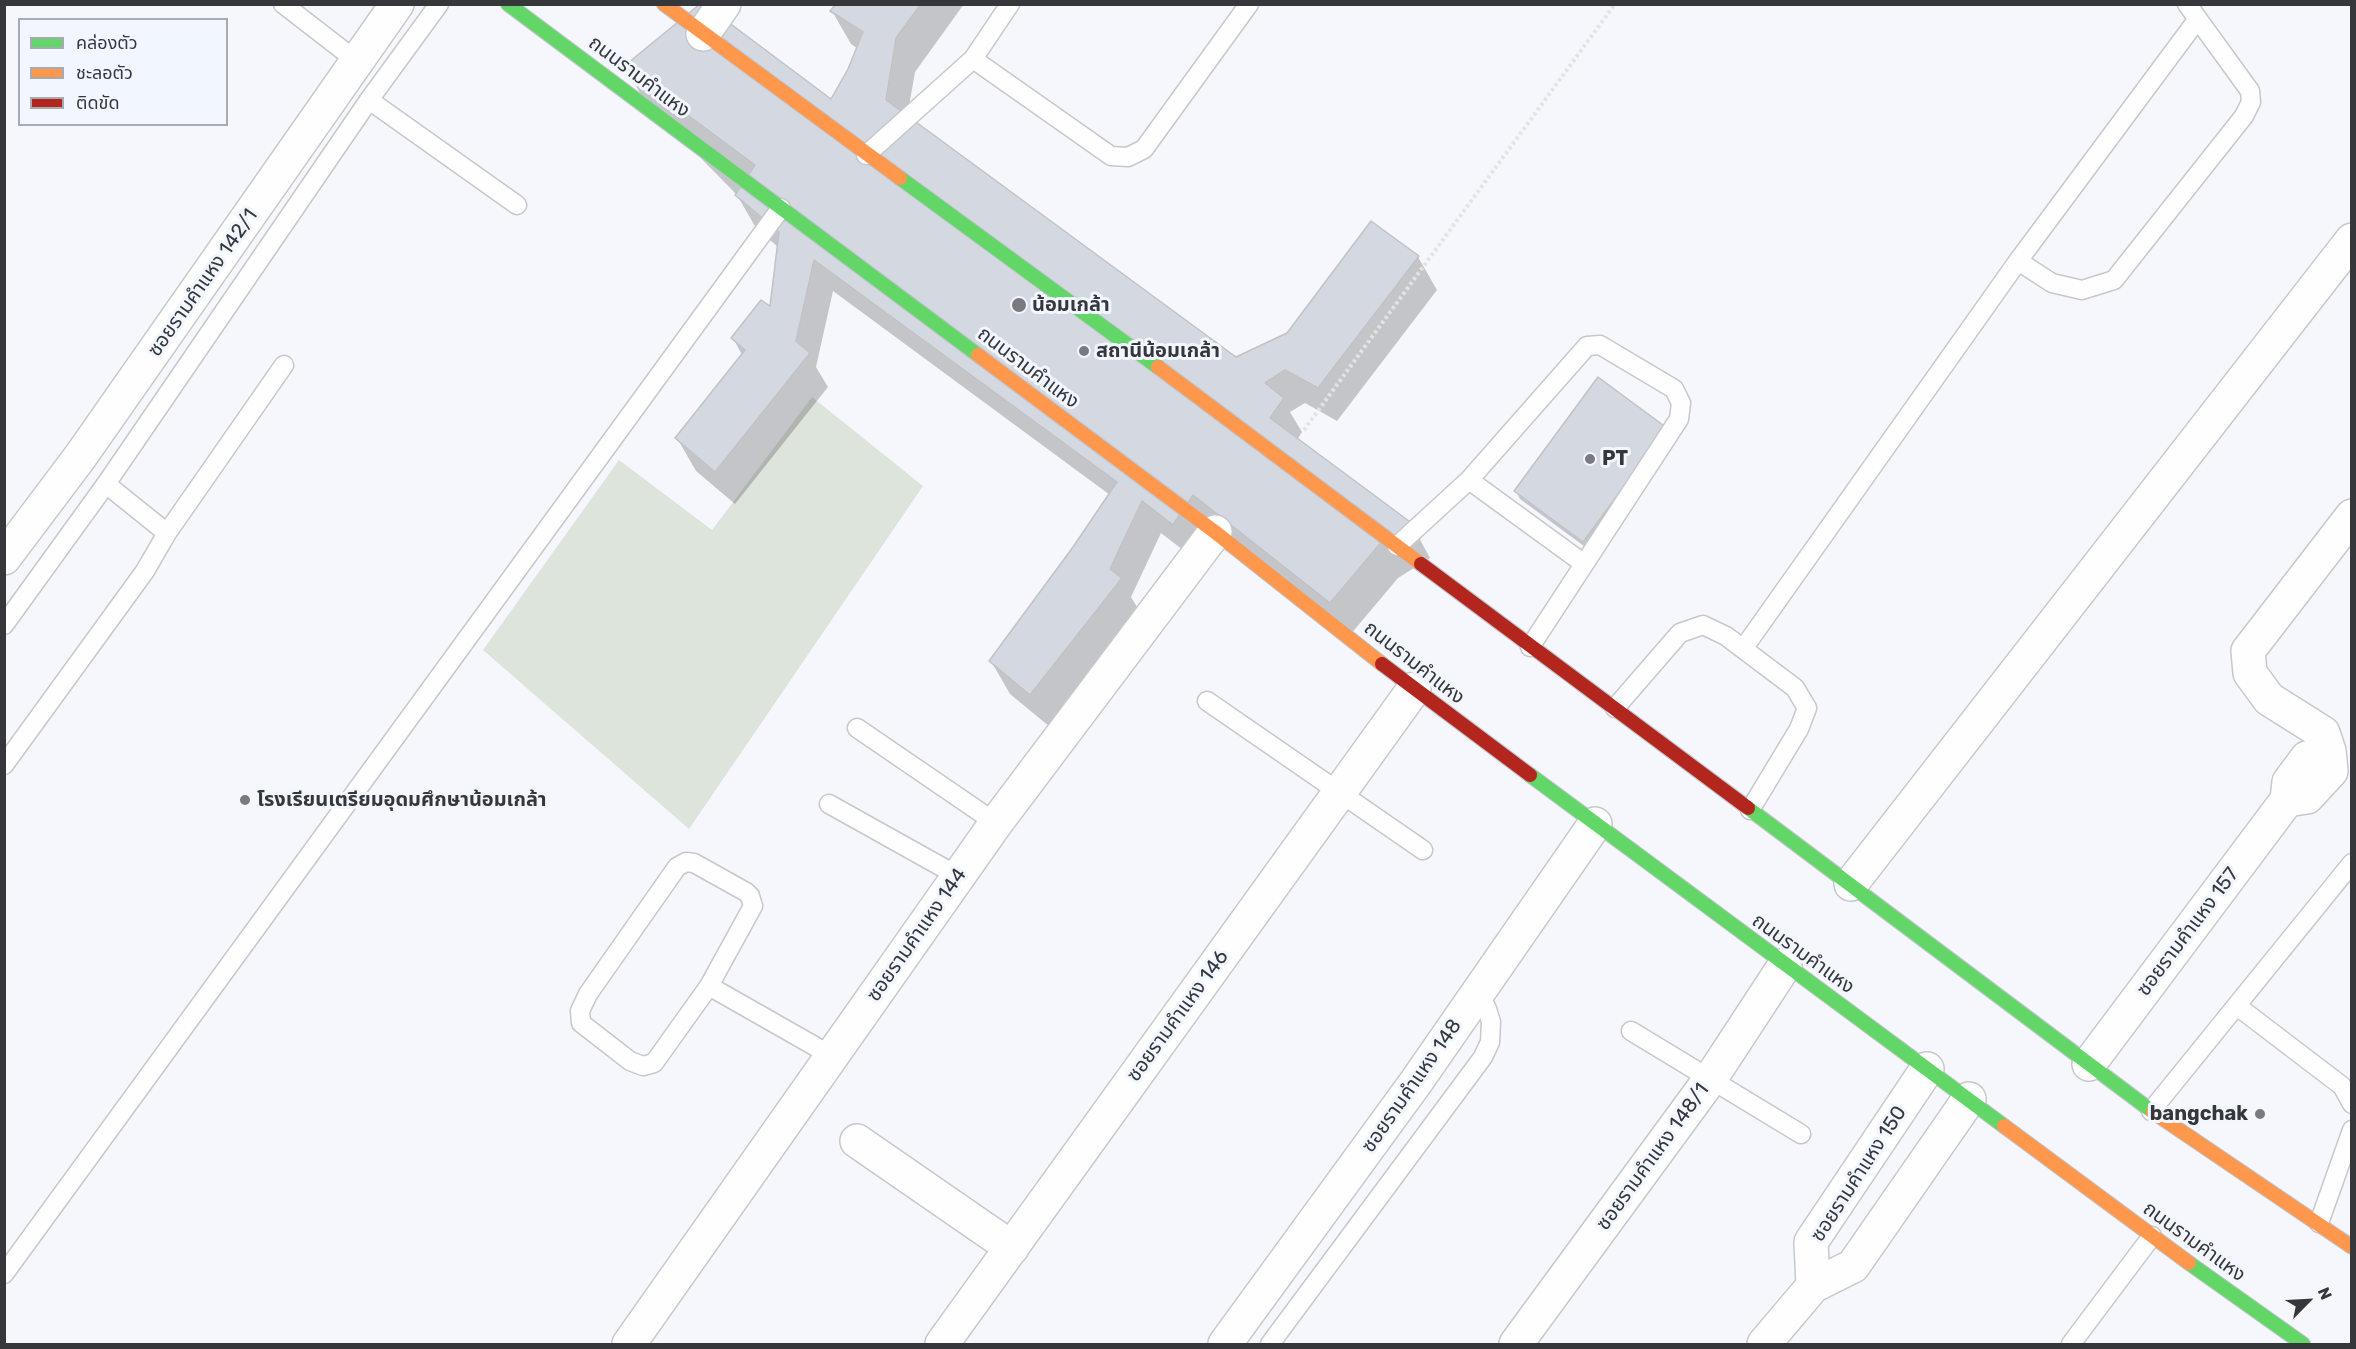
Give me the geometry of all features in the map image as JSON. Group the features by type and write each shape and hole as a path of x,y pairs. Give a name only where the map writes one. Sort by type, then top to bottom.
{"main road":[{"name":"ถนนรามคำแหง","path":"508,4 1215,532 1414,689 1594,824 2152,1236 2303,1344"},
{"path":"664,4 866,155 1282,459 2151,1111 2352,1247"}],"street":[{"name":"ซอยรามคำแหง 142/1","path":"4,558 80,457 397,4"},
{"path":"703,34 724,4"},
{"path":"1851,884 2352,240"},
{"name":"ซอยรามคำแหง 157","path":"2089,1064 2287,800 2307,797 2331,771 2329,751 2323,733 2269,699 2250,673 2248,651 2352,516"},
{"name":"ซอยรามคำแหง 144","path":"629,1344 996,823 1215,532"},
{"name":"ซอยรามคำแหง 146","path":"942,1344 1414,689"},
{"name":"ซอยรามคำแหง 148","path":"1225,1344 1416,1082 1594,824"},
{"name":"ซอยรามคำแหง 148/1","path":"1516,1344 1711,1078 1785,965"},
{"name":"ซอยรามคำแหง 150","path":"1813,1286 1811,1242 1927,1069"},
{"path":"1764,1344 1813,1286 1852,1266 1969,1099"},
{"path":"857,1141 1012,1248"}],"lane":[{"path":"283,4 358,62"},
{"path":"4,625 106,484 369,100 439,4"},
{"path":"866,155 973,59 1010,4"},
{"path":"973,59 1111,156 1128,157 1144,149 1249,4"},
{"path":"1743,649 2192,12 2250,91 2251,102 2244,116 2114,280 2082,290 2052,283 2018,261"},
{"path":"369,100 517,205"},
{"path":"4,1274 781,208"},
{"path":"1397,546 1469,480 1587,346 1600,345 1674,389 1681,403 1678,419 1530,647"},
{"path":"4,765 146,571 167,533 284,365"},
{"path":"1469,480 1583,563"},
{"path":"106,484 167,533"},
{"path":"1615,708 1680,633 1703,625 1726,636 1795,688 1807,708 1799,729 1750,810"},
{"path":"1207,701 1423,850"},
{"path":"856,728 996,823"},
{"path":"829,804 958,876"},
{"path":"686,862 694,863 746,892 753,906 709,986 654,1063 643,1066 630,1061 581,1023 580,1011 588,994 677,867 686,862"},
{"path":"2151,1111 2352,862"},
{"path":"709,986 832,1056"},
{"path":"1270,1344 1484,1056 1490,1042 1491,1022 1478,992"},
{"path":"2237,1006 2342,1086 2352,1104"},
{"path":"1631,1031 1801,1134"},
{"path":"2319,1223 2352,1130"},
{"path":"2072,1344 2152,1236"}],"path":[{"path":"1282,459 1615,4"}],"shaded area":[{"path":"812,397 923,486 689,829 483,650 619,460 712,530"}],"building":[{"name":"สถานีน้อมเกล้า","path":"700,4 704,4 831,99 848,69 863,32 830,11 836,4 921,4 896,38 886,100 1236,357 1287,333 1371,221 1419,256 1318,388 1285,370 1265,383 1284,398 1270,418 1413,524 1379,545 1330,603 1193,495 1173,525 1142,501 1110,569 1122,578 1030,695 989,661 1073,547 1117,482 814,260 796,341 810,353 715,472 675,438 745,350 731,338 761,300 770,306 779,232 735,195 755,165 623,67"},
{"name":"PT","path":"1598,377 1667,428 1583,542 1514,491"}],"traffic: fast":[{"path":"508,4 978,355"},
{"path":"900,178 1158,367"},
{"path":"1530,775 2004,1126"},
{"path":"1748,808 2153,1112"},
{"path":"2189,1263 2303,1344"}],"traffic: slow":[{"path":"664,4 900,178"},
{"path":"978,355 1215,532 1382,664"},
{"path":"1158,367 1421,564"},
{"path":"2153,1112 2352,1247"},
{"path":"2004,1126 2189,1263"}],"traffic: jam":[{"path":"1421,564 1748,808"},
{"path":"1382,664 1530,775"}],"place":[{"name":"น้อมเกล้า","path":"1019,305"},
{"name":"สถานีน้อมเกล้า","path":"1084,351"},
{"name":"PT","path":"1590,459"},
{"name":"โรงเรียนเตรียมอุดมศึกษาน้อมเกล้า","path":"245,800"},
{"name":"bangchak","path":"2260,1114"}]}
